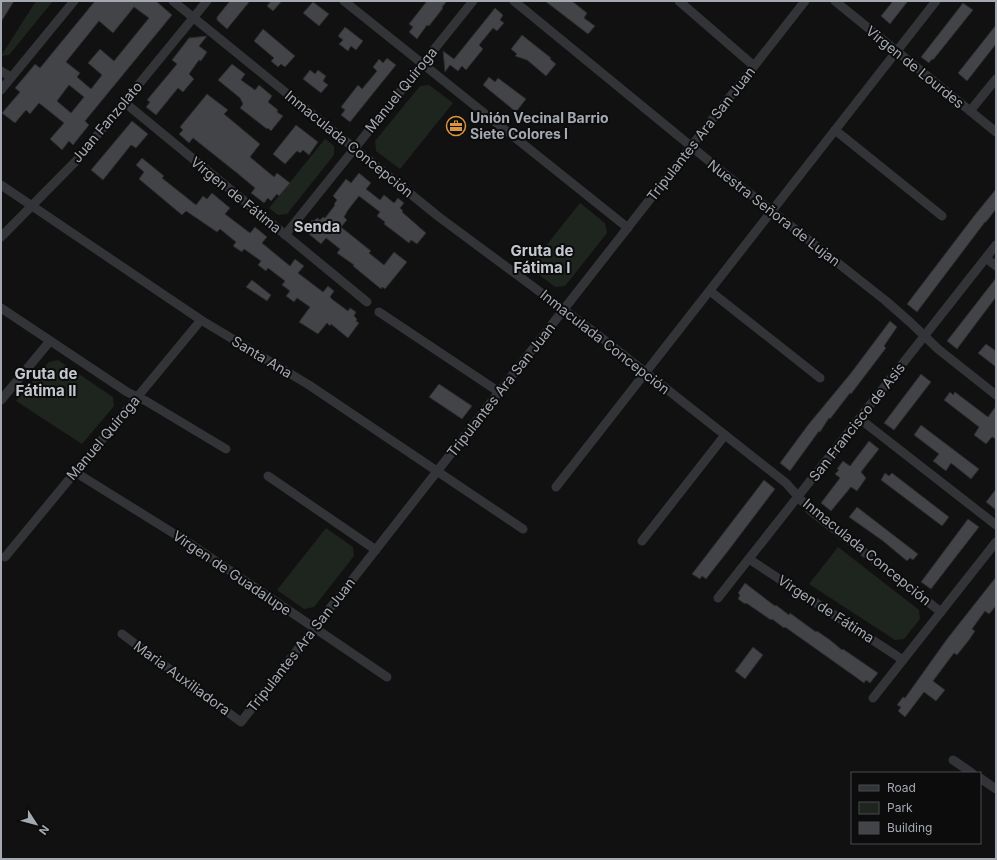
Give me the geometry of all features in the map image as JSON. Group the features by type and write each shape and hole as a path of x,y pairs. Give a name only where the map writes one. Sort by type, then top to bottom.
{"street":[{"path":"1,90 74,1"},
{"name":"Inmaculada Concepción","path":"173,1 443,220 564,309 786,483 811,510 941,612"},
{"name":"Juan Fanzolato","path":"1,237 76,161 207,1"},
{"path":"344,1 628,228"},
{"name":"Manuel Quiroga","path":"285,235 473,1"},
{"name":"Nuestra Señora de Lujan","path":"514,1 691,146 886,301 938,349 996,395"},
{"path":"679,1 754,66"},
{"name":"Tripulantes Ara San Juan","path":"241,722 805,1"},
{"name":"Virgen de Lourdes","path":"835,1 996,132"},
{"path":"556,487 936,1"},
{"path":"1,71 11,77"},
{"path":"970,111 996,79"},
{"name":"Virgen de Fátima","path":"124,102 367,302"},
{"path":"835,130 942,216"},
{"name":"Santa Ana","path":"1,185 201,320 309,385 523,529"},
{"name":"San Francisco de Asis","path":"718,598 996,245"},
{"path":"986,258 996,266"},
{"path":"710,291 820,378"},
{"path":"1,308 127,392 226,449"},
{"path":"379,312 499,392"},
{"name":"Manuel Quiroga","path":"4,557 201,320"},
{"path":"1,400 50,341"},
{"path":"860,419 996,525"},
{"path":"642,540 725,435"},
{"name":"Virgen de Guadalupe","path":"75,472 189,543 387,678"},
{"path":"268,476 376,550"},
{"path":"873,698 996,542"},
{"name":"Virgen de Fátima","path":"750,559 903,660"},
{"name":"Maria Auxiliadora","path":"122,634 241,722"},
{"path":"953,760 971,772"},
{"path":"981,779 996,789"}],"green space":[{"path":"36,1 53,1 9,55 1,56"},
{"path":"429,85 453,103 400,169 376,151 375,141 420,86"},
{"path":"325,139 334,146 334,155 287,214 278,215 269,208"},
{"path":"580,203 605,223 607,233 565,286 555,287 529,267"},
{"path":"58,360 113,397 114,406 82,444 16,401 49,362"},
{"path":"326,528 353,547 354,556 314,607 304,609 277,590"},
{"path":"838,547 919,610 920,619 904,639 895,640 809,584"}],"building":[{"path":"1,1 14,1 1,22"},
{"path":"95,1 156,1 172,15 85,121 89,125 73,145 69,141 62,150 50,139 64,123 39,103 30,114 26,110 15,123 2,113 20,92 15,88 35,64 40,68","holes":["134,7 149,18 114,61 100,49 88,63 102,75 91,89 77,77 80,73 66,62 99,21 113,33","69,85 84,97 71,113 57,101"]},
{"path":"230,1 250,1 227,29 217,20 217,17"},
{"path":"271,1 282,1 273,11 267,6"},
{"path":"427,1 447,1 429,26 427,25 417,39 409,32 413,27 409,24"},
{"path":"545,1 572,1 587,13 584,18 595,26 588,34"},
{"path":"893,1 908,1 890,24 881,16"},
{"path":"313,2 329,14 319,26 303,13"},
{"path":"963,3 973,10 929,63 921,57"},
{"path":"495,8 503,15 500,20 504,23 497,31 493,28 479,45 483,49 466,70 462,66 458,71 450,65 445,72 443,51 454,59"},
{"path":"996,25 996,44 967,81 958,73"},
{"path":"345,27 363,41 356,50 351,46 348,51 339,44 343,40 338,36"},
{"path":"263,29 295,56 285,67 281,64 278,67 271,61 274,58 254,41"},
{"path":"522,35 551,58 550,59 556,64 546,76 527,60 515,56 517,54 511,49"},
{"path":"207,36 199,46 207,52 189,74 194,79 183,92 178,88 156,115 146,107 150,102 147,100 177,64 172,60 189,38"},
{"path":"387,58 396,65 350,122 341,115 345,110 341,107 358,85 362,89 377,71 373,67 379,59 383,63"},
{"path":"232,64 245,74 241,80 255,90 259,85 272,96 268,102 283,116 271,131 240,108 243,104 240,98 218,80"},
{"path":"310,70 315,74 318,70 326,76 323,81 328,85 321,93 303,79"},
{"path":"489,77 495,82 498,78 526,99 516,112 483,85"},
{"path":"207,94 228,110 224,114 260,144 250,157 274,177 277,173 290,183 279,196 277,194 271,201 268,198 264,203 251,193 255,188 237,173 193,138 189,143 179,134 183,130 180,127"},
{"path":"132,121 148,134 136,148 131,145 103,180 91,170"},
{"path":"296,125 318,142 309,155 303,150 300,153 297,151 285,164 273,154"},
{"path":"142,158 164,176 162,178 196,205 203,196 207,199 212,193 230,208 225,214 250,233 255,227 267,237 262,243 290,266 295,259 304,266 298,273 323,292 328,286 334,291 330,297 333,300 348,311 350,308 356,312 354,316 357,319 356,321 359,323 348,338 331,324 330,326 327,323 318,334 299,322 310,307 297,298 294,302 286,296 290,291 282,285 285,281 268,268 266,271 258,265 261,261 244,249 242,252 233,246 236,242 220,229 217,232 186,211 182,215 139,179 144,172 136,165"},
{"path":"359,173 371,183 366,189 380,200 384,195 394,203 398,198 404,203 400,208 403,211 402,212 426,233 417,244 411,240 409,243 384,224 385,222 377,216 380,212 359,196 348,210 344,217 347,220 341,227 371,251 369,253 384,265 394,252 407,262 385,289 382,287 381,289 353,266 354,265 337,253 340,249 326,238 321,244 309,234 312,230 308,226 312,220 314,221 317,218 320,220 323,217 325,218 337,200 333,196 346,179 351,183"},
{"path":"996,189 996,209 917,312 907,304"},
{"path":"996,278 996,297 957,349 947,341"},
{"path":"252,280 271,295 267,301 246,287"},
{"path":"890,321 897,327 884,346 886,348 851,394 850,393 830,419 829,418 790,471 780,463"},
{"path":"986,344 996,351 996,367 978,353"},
{"path":"921,374 931,382 894,430 884,423"},
{"path":"439,384 472,406 462,419 429,397"},
{"path":"950,392 953,395 955,392 988,417 996,406 996,439 992,437 986,444 974,435 979,427 944,400"},
{"path":"921,425 979,469 971,479 951,463 946,471 933,461 939,454 914,435"},
{"path":"869,441 879,449 861,472 866,478 857,491 851,487 831,511 821,503 840,478 835,474 839,470 837,469 843,461 850,466"},
{"path":"885,473 889,476 892,473 949,517 942,526 881,480"},
{"path":"764,480 775,489 728,551 706,579 702,576 700,579 692,574"},
{"path":"996,489 996,510 986,502"},
{"path":"857,507 918,554 913,560 910,558 907,561 883,541 849,517"},
{"path":"968,519 979,527 931,589 921,582"},
{"path":"996,577 996,606 989,614 985,611 972,629 975,631 969,640 957,655 954,653 933,681 945,690 936,701 924,692 905,717 898,711 901,707 897,705 903,697 905,698 947,639"},
{"path":"745,583 775,606 776,605 789,615 790,613 842,650 843,649 878,673 870,683 866,680 864,683 785,627 784,628 772,619 771,620 746,603 745,604 738,599 740,595 738,593"},
{"path":"753,647 763,655 745,679 735,671"}],"place":[{"name":"Unión Vecinal Barrio Siete Colores I","path":"456,126"}],"district":[{"name":"Senda","path":"317,227"},
{"name":"Gruta de Fátima I","path":"542,260"},
{"name":"Gruta de Fátima II","path":"46,382"}]}
